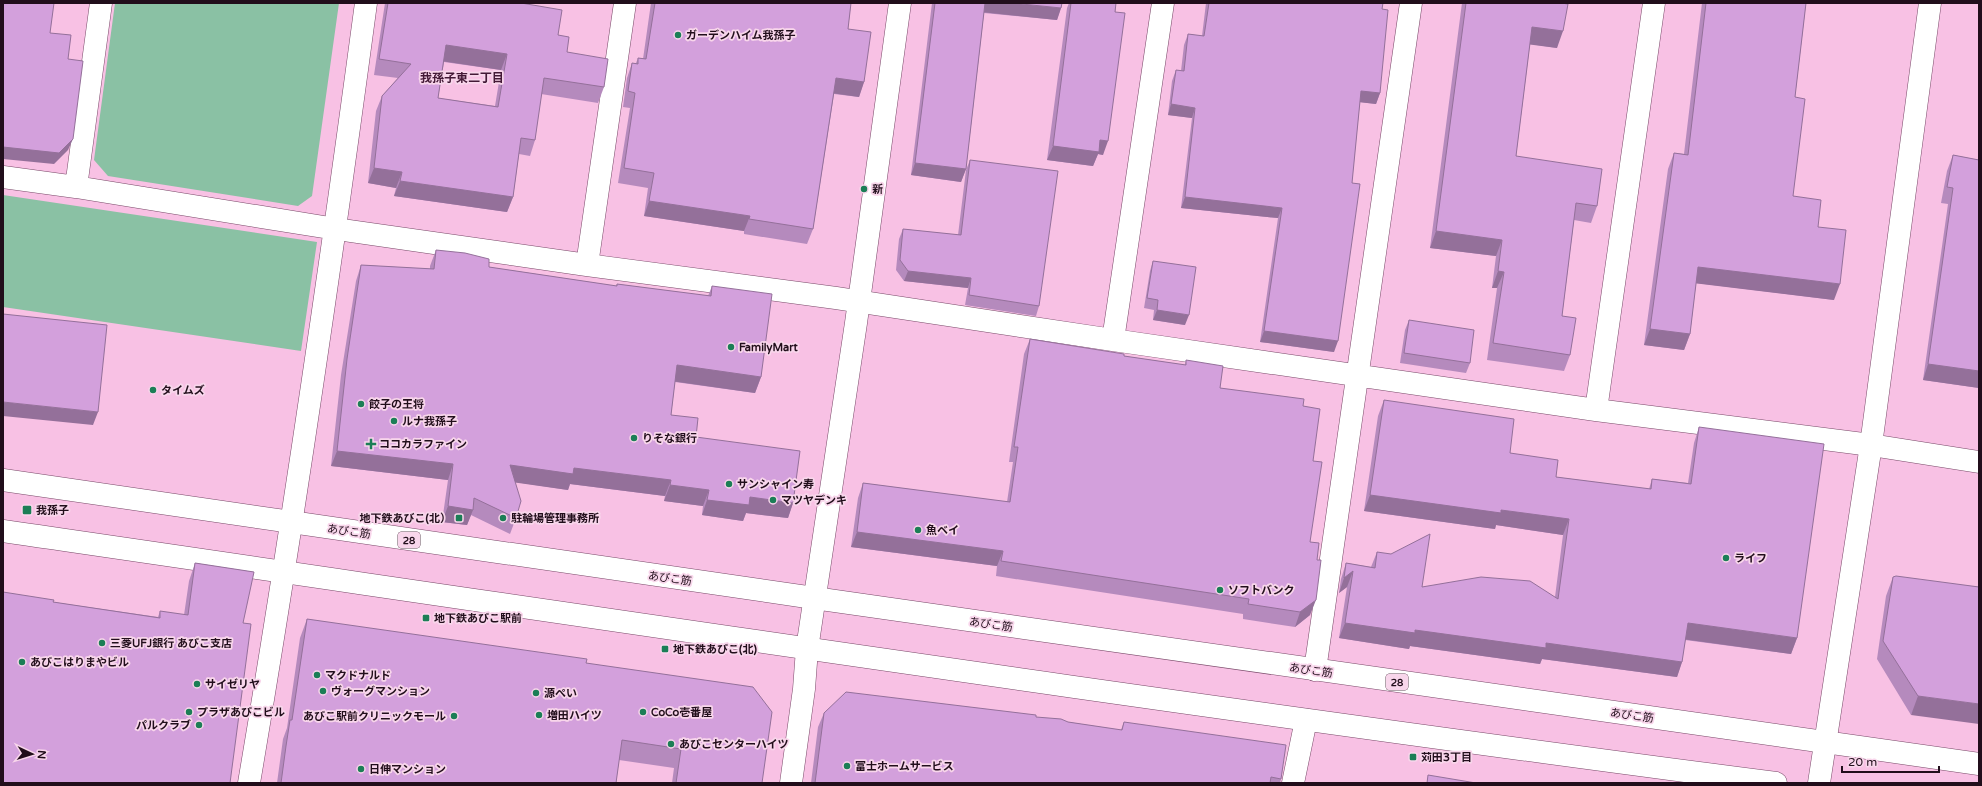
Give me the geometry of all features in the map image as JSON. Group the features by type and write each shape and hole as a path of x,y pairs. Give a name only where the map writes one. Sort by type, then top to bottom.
{"street":[{"path":"76,187 101,3"},
{"path":"249,783 292,523 336,229 366,3"},
{"path":"587,265 626,3"},
{"path":"791,783 804,689 807,649 814,598 859,301 900,3"},
{"path":"1113,340 1163,3"},
{"path":"1315,670 1411,3"},
{"path":"1596,410 1654,3"},
{"path":"1820,783 1870,445 1930,3"},
{"path":"3,177 76,187 336,229 587,265 859,301 1113,340 1596,410 1870,445 1979,462"},
{"name":"あびこ筋","path":"3,480 292,523 1315,670 1827,741 1979,764"},
{"path":"3,531 807,649 1306,720 1776,783"},
{"path":"1293,783 1306,720"}],"green space":[{"path":"115,3 339,3 312,196 298,206 108,176 94,160"},
{"path":"3,195 317,242 301,351 3,307"}],"building":[{"path":"3,3 54,3 50,33 71,35 68,59 83,61 73,139 59,153 3,147"},
{"path":"388,3 521,3 562,10 558,35 569,37 567,52 608,59 604,87 544,78 535,140 521,138 513,197 400,181 402,172 374,168 382,96 411,64 379,59","holes":["446,45 507,54 498,107 438,98"]},
{"path":"655,3 851,3 848,29 871,32 864,82 836,78 813,229 749,219 750,216 649,201 654,173 624,168 635,93 628,91 632,63 638,64 638,58 646,59"},
{"path":"935,3 985,3 966,169 915,163"},
{"path":"1012,3 1062,3 1061,8"},
{"path":"1071,3 1116,3 1115,12 1125,13 1108,141 1100,140 1099,152 1053,146"},
{"path":"1209,3 1383,3 1382,9 1388,10 1380,93 1361,91 1352,183 1360,184 1338,341 1264,331 1282,208 1185,197 1195,108 1171,104 1176,70 1184,71 1188,34 1204,36"},
{"path":"1466,3 1568,4 1563,31 1532,27 1516,156 1602,169 1597,206 1576,203 1562,316 1576,318 1570,355 1493,343 1504,272 1498,271 1502,240 1436,231"},
{"path":"1706,3 1806,3 1795,97 1805,99 1793,196 1821,200 1818,227 1846,230 1840,284 1698,267 1690,334 1650,329 1674,153 1688,155"},
{"path":"1953,155 1979,160 1979,371 1928,364 1953,188 1947,187"},
{"path":"970,160 1058,171 1039,306 969,295 971,278 908,271 900,260 903,229 961,235"},
{"path":"436,250 465,253 489,259 489,267 617,286 617,284 711,296 712,286 772,294 761,377 677,365 671,415 698,418 696,437 800,451 793,503 750,497 749,505 707,500 709,490 670,485 671,480 574,468 573,474 510,465 521,501 516,518 474,498 473,510 448,506 453,464 337,451 347,359 361,265 434,269"},
{"path":"1153,261 1196,267 1189,315 1157,310 1158,300 1147,298"},
{"path":"3,314 107,325 98,412 3,402"},
{"path":"1409,320 1474,330 1470,363 1404,353"},
{"path":"1030,339 1124,354 1124,356 1186,365 1186,360 1223,366 1220,388 1304,399 1303,406 1320,409 1313,461 1322,462 1310,542 1319,543 1317,560 1321,560 1316,600 1300,612 1248,604 1249,599 1001,561 1003,551 857,532 863,483 1010,502 1018,447 1014,447"},
{"path":"1384,400 1514,419 1510,453 1558,460 1556,477 1651,489 1652,479 1691,484 1699,427 1824,444 1797,638 1688,623 1682,662 1546,643 1546,648 1415,630 1415,633 1345,623 1353,571 1344,578 1346,563 1375,568 1377,552 1391,554 1430,534 1422,587 1481,577 1530,581 1558,599 1569,519 1501,510 1501,513 1370,495"},
{"path":"195,563 254,572 243,623 251,624 230,783 3,783 3,592 54,600 53,602 160,618 160,611 188,615"},
{"path":"1896,576 1979,587 1979,704 1918,696 1883,641 1893,577"},
{"path":"307,619 587,659 586,663 753,687 772,712 762,783 676,783 681,749 622,740 616,783 281,783"},
{"path":"846,692 1036,715 1036,717 1061,719 1068,722 1122,730 1124,722 1286,745 1281,779 1271,777 1270,783 815,783 824,713"},
{"path":"1428,775 1476,783 1427,783"}],"place":[{"name":"ガーデンハイム我孫子","path":"678,35"},
{"name":"新","path":"864,189"},
{"name":"FamilyMart","path":"731,347"},
{"name":"タイムズ","path":"153,390"},
{"name":"餃子の王将","path":"361,404"},
{"name":"ルナ我孫子","path":"394,421"},
{"name":"りそな銀行","path":"634,438"},
{"name":"ココカラファイン","path":"371,444"},
{"name":"サンシャイン寿","path":"729,484"},
{"name":"マツヤデンキ","path":"773,500"},
{"name":"我孫子","path":"27,510"},
{"name":"地下鉄あびこ(北）","path":"459,518"},
{"name":"駐輪場管理事務所","path":"503,518"},
{"name":"魚ベイ","path":"918,530"},
{"name":"ライフ","path":"1726,558"},
{"name":"ソフトバンク","path":"1220,590"},
{"name":"地下鉄あびこ駅前","path":"426,618"},
{"name":"三菱UFJ銀行 あびこ支店","path":"102,643"},
{"name":"地下鉄あびこ(北)","path":"665,649"},
{"name":"あびこはりまやビル","path":"22,662"},
{"name":"マクドナルド","path":"317,675"},
{"name":"サイゼリヤ","path":"197,684"},
{"name":"ヴォーグマンション","path":"323,691"},
{"name":"源ぺい","path":"536,693"},
{"name":"プラザあびこビル","path":"189,712"},
{"name":"CoCo壱番屋","path":"643,712"},
{"name":"増田ハイツ","path":"539,715"},
{"name":"あびこ駅前クリニックモール","path":"454,716"},
{"name":"パルクラブ","path":"199,725"},
{"name":"あびこセンターハイツ","path":"671,744"},
{"name":"苅田3丁目","path":"1413,757"},
{"name":"富士ホームサービス","path":"847,766"},
{"name":"日伸マンション","path":"361,769"}],"district":[{"name":"我孫子東二丁目","path":"462,78"}]}
